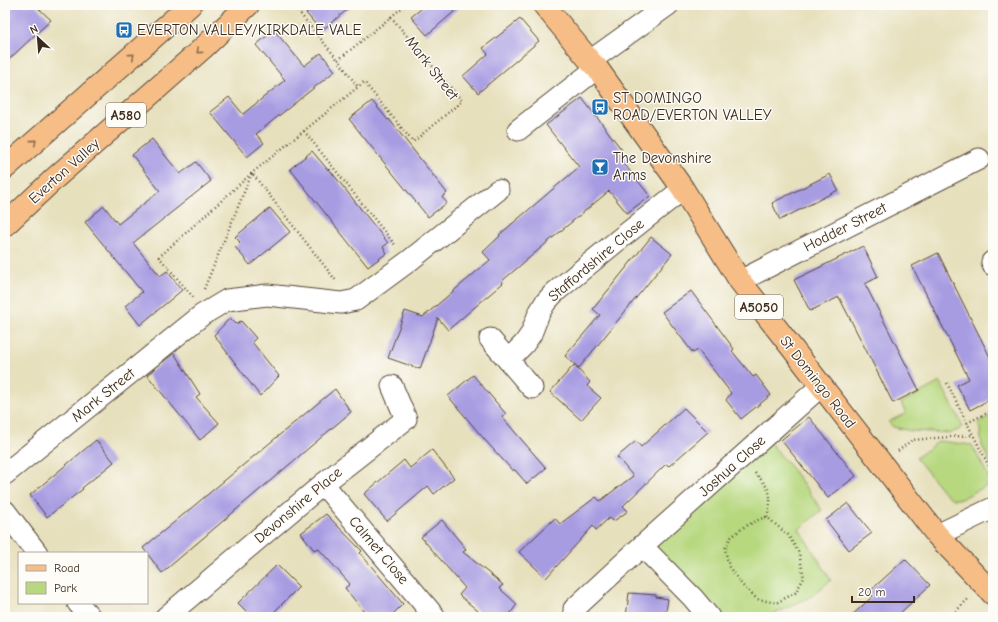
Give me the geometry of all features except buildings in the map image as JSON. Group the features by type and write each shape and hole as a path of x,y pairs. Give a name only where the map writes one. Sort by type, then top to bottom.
{"main road":[{"name":"A580","path":"5,168 190,5"},
{"name":"Everton Valley","path":"5,225 55,178 203,48 248,5"},
{"name":"St Domingo Road","path":"544,5 594,64 683,189 740,281 937,535 993,594"}],"street":[{"path":"518,130 594,64 668,5"},
{"name":"Hodder Street","path":"740,281 979,159"},
{"name":"Staffordshire Close","path":"508,360 524,344 531,334 539,313 554,293 683,189"},
{"name":"Mark Street","path":"5,474 200,309 227,300 267,295 341,303 356,300 409,261 498,190"},
{"path":"490,339 532,388"},
{"name":"Devonshire Place","path":"166,617 323,484 406,419 392,386"},
{"name":"Joshua Close","path":"574,609 821,386"},
{"name":"Calmet Close","path":"323,484 435,617"},
{"path":"937,535 993,508"},
{"path":"5,511 36,552"},
{"path":"642,546 693,598 709,617"},
{"path":"79,604 90,617"}],"path":[{"path":"200,309 159,257 252,173 358,87 293,5"},
{"path":"338,60 405,5"},
{"name":"Mark Street","path":"358,87 364,82 413,142 462,101 391,17"},
{"path":"304,131 409,261"},
{"path":"252,173 338,284 341,303"},
{"path":"200,309 252,173"},
{"path":"946,383 993,474"},
{"path":"967,423 993,410"},
{"path":"882,464 912,440 973,435"},
{"path":"741,458 762,480 768,489 770,504 767,517"},
{"path":"767,517 788,535 799,553 804,578 795,593 776,602 757,599 742,585 729,567 725,549 730,538 744,526 767,517"}],"green space":[{"path":"940,382 961,422 962,426 959,430 950,433 911,431 893,427 888,422 906,413 901,403"},
{"path":"993,415 993,467 982,446 979,422"},
{"path":"766,438 793,470 822,510 799,529 831,580 812,596 768,617 712,617 645,547"},
{"path":"939,441 972,445 992,483 961,499 952,499 944,492 916,458"}],"place":[{"name":"EVERTON VALLEY/KIRKDALE VALE","path":"124,30"},
{"name":"ST DOMINGO ROAD/EVERTON VALLEY","path":"600,107"},
{"name":"The Devonshire Arms","path":"600,167"}]}
